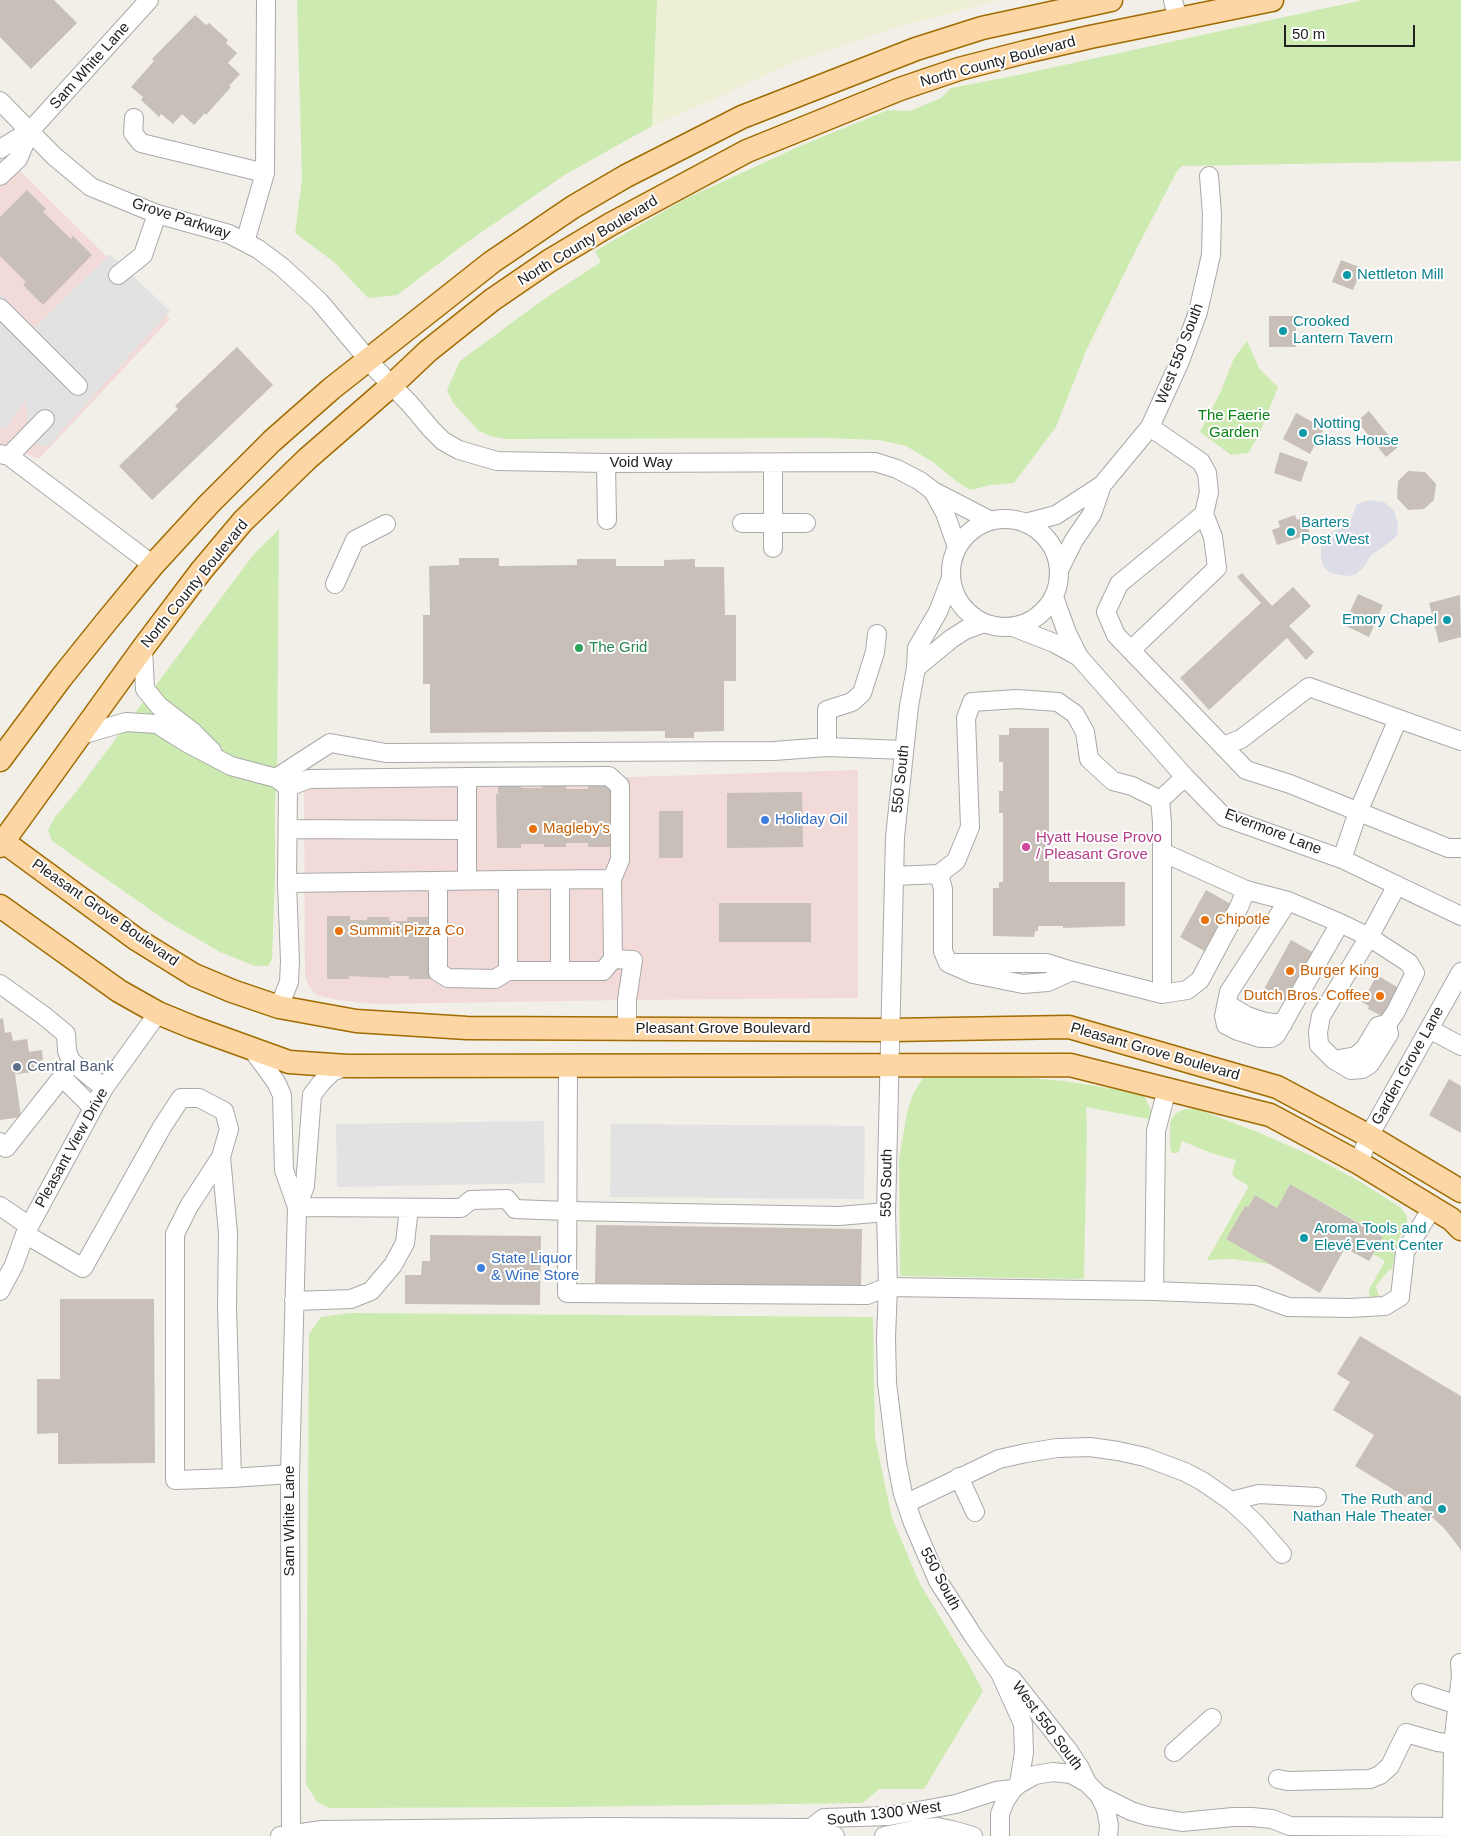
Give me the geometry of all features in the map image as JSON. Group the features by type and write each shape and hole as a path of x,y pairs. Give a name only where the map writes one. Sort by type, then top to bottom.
{"main road":[{"path":"0,760 61,678 153,565 209,504 272,441 331,389 372,364 492,262 573,207 626,176 742,117 907,52 972,31 1111,0"},
{"name":"North County Boulevard","path":"1,842 201,571 243,521 307,459 428,351 492,300 548,261 611,224 747,151 892,92 959,69 1081,39 1175,10 1272,0"},
{"name":"Pleasant Grove Boulevard","path":"1,842 136,939 194,975 232,991 279,1007 356,1021 467,1028 890,1030 1069,1027 1277,1086 1369,1136 1461,1191"},
{"name":"Pleasant Grove Boulevard","path":"0,906 119,991 158,1013 289,1062 347,1066 1070,1065 1270,1115 1359,1163 1451,1219 1461,1229"}],"street":[{"name":"Sam White Lane","path":"30,131 149,0"},
{"path":"244,242 265,173 266,0"},
{"name":"Grove Parkway","path":"0,101 54,156 91,186 157,214 229,234 258,249 282,267 319,301 372,364"},
{"path":"134,118 133,133 141,143 265,173"},
{"path":"0,149 30,131"},
{"path":"0,176 18,159 30,131"},
{"name":"West 550 South","path":"1102,485 1150,427 1180,361 1198,312 1211,255 1212,214 1209,176"},
{"path":"118,275 143,254 157,214"},
{"path":"0,308 78,386"},
{"name":"Void Way","path":"372,364 443,441 459,450 497,461 606,463 876,462 897,468 934,491 991,521"},
{"path":"45,419 5,455 153,565"},
{"path":"1131,650 1217,568 1213,536 1204,514 1209,492 1207,473 1201,462 1150,427"},
{"path":"773,548 774,462"},
{"path":"606,463 607,520"},
{"path":"1025,522 1056,515 1102,485"},
{"path":"1060,568 1055,550 1044,535 1025,522 1014,519 997,519 980,524 966,534 957,547 952,562 951,578 954,594 962,607 974,619 998,627 1013,627 1023,625 1037,618 1054,597 1058,587 1060,568 1074,540 1092,514 1102,485"},
{"path":"934,491 957,547"},
{"path":"1204,514 1119,584 1106,612 1116,635 1246,770 1290,784 1448,848 1461,848"},
{"path":"742,523 806,523"},
{"path":"336,584 355,540 386,524"},
{"name":"550 South","path":"951,578 938,612 917,648 895,837 886,1212 888,1287 886,1384 897,1464 917,1532 938,1581 1000,1673"},
{"path":"1054,597 1067,633 1079,657"},
{"path":"916,668 951,639 965,630 984,623"},
{"path":"1013,627 1054,643 1079,657"},
{"path":"827,747 827,710 852,702 862,693 876,652 877,634"},
{"path":"143,648 145,690 160,706 206,743 220,761"},
{"name":"Evermore Lane","path":"1079,657 1185,777 1224,817 1342,859 1461,916"},
{"path":"1222,746 1241,739 1309,688 1461,741"},
{"path":"894,876 939,874 956,861 970,827 966,718 972,702 1017,699 1058,702 1075,714 1085,732 1089,759 1113,781 1132,786 1160,800"},
{"path":"1342,859 1358,812 1398,719"},
{"path":"81,735 126,722 157,724 220,761 282,782 309,779 609,776 620,786 620,860 612,879 613,959 603,971 508,972 495,979 448,978 438,972 438,881"},
{"path":"282,782 330,743 386,753 774,751 827,747 904,750"},
{"path":"467,777 467,881"},
{"path":"1160,800 1185,777"},
{"path":"279,1007 289,982 290,961 287,883 288,830 282,782"},
{"path":"1160,800 1162,822 1162,994"},
{"path":"288,830 467,830"},
{"path":"1162,852 1246,890 1288,901 1340,923 1368,937 1409,963 1415,973 1395,1013 1387,1024 1389,1034 1370,1064 1362,1069 1351,1070 1334,1060 1319,1045 1318,1032 1321,1016 1368,937 1396,885"},
{"path":"939,874 943,890 943,951 948,963 973,974 1023,984 1048,982 1072,971 1162,994 1187,990 1200,980 1239,907 1246,890"},
{"path":"287,883 612,879"},
{"path":"508,880 508,972"},
{"path":"560,880 560,971"},
{"path":"1288,901 1228,998 1224,1016 1226,1024 1238,1031 1260,1038 1271,1038 1276,1035 1340,923"},
{"path":"613,959 633,960 627,1000 627,1028"},
{"name":"Garden Grove Lane","path":"1359,1163 1369,1136 1461,972"},
{"path":"0,984 66,1034 67,1051 71,1061 104,1088"},
{"name":"Pleasant View Drive","path":"0,1291 14,1265 27,1230 104,1088 158,1013"},
{"path":"1429,1030 1461,1046"},
{"name":"Sam White Lane","path":"251,1048 276,1082 282,1095 284,1170 297,1207 290,1474 288,1836"},
{"path":"0,1142 6,1148 62,1077 71,1061"},
{"name":"Sam White Lane","path":"297,1207 306,1186 312,1095 332,1072 347,1066"},
{"path":"568,1066 567,1293 867,1295 888,1287 1154,1291 1255,1295 1288,1307 1350,1308 1385,1306 1400,1297 1405,1252 1432,1208"},
{"path":"62,1077 93,1108"},
{"path":"1154,1291 1156,1131 1167,1089"},
{"path":"0,1206 27,1230 82,1268 162,1127 181,1098 199,1098 224,1111 229,1129 221,1157 175,1234 176,1480 290,1474"},
{"path":"221,1157 228,1232 227,1307 232,1478"},
{"path":"297,1207 461,1208 471,1200 507,1199 515,1209 568,1211 839,1216 886,1212"},
{"path":"294,1301 351,1299 371,1290 393,1265 405,1243 409,1208"},
{"path":"907,1503 959,1477 999,1460 1057,1448 1090,1447 1118,1451 1169,1465 1202,1481 1231,1501 1255,1523 1282,1554"},
{"path":"959,1477 975,1512"},
{"path":"1231,1501 1259,1494 1317,1497"},
{"path":"1093,1788 1131,1811 1166,1821 1182,1822 1252,1817 1272,1819 1290,1826 1457,1827 1453,1744 1460,1705 1460,1663"},
{"name":"West 550 South","path":"1000,1673 1023,1724 1024,1752 1016,1787 1005,1801 1000,1814 1000,1836"},
{"name":"West 550 South","path":"1000,1673 1012,1679 1080,1768 1106,1810 1109,1826 1108,1836"},
{"path":"1421,1693 1460,1705"},
{"path":"1174,1752 1212,1718"},
{"path":"1278,1779 1288,1781 1370,1779 1380,1775 1390,1766 1406,1733 1453,1744"},
{"name":"South 1300 West","path":"834,1836 820,1834 811,1828 824,1818 889,1816 956,1804 1016,1787 1035,1775 1053,1772 1071,1774 1093,1788"},
{"path":"1276,1836 1290,1826"},
{"path":"288,1836 322,1830 598,1827 811,1828"},
{"name":"South 1300 West","path":"884,1836 937,1827 973,1836"}],"shaded area":[{"path":"0,151 170,319 39,459 0,444"},
{"path":"110,254 170,311 47,447 27,440 26,400 5,428 0,427 0,293 34,328"},
{"path":"1369,500 1384,502 1394,510 1398,524 1397,535 1371,555 1364,567 1355,575 1346,576 1331,573 1324,568 1321,557 1321,546 1325,535 1349,523 1357,504"},
{"path":"858,770 858,998 378,1004 337,1000 316,995 309,986 305,976 304,787"},
{"path":"544,1121 545,1183 337,1187 336,1124"},
{"path":"611,1124 865,1126 864,1199 610,1197"}],"green space":[{"path":"297,0 657,0 652,126 563,176 466,243 397,295 368,298 335,263 295,233 302,179"},
{"path":"657,0 999,0 895,28 794,62 652,126"},
{"path":"1363,0 1461,0 1461,161 1182,166 1176,173 1138,246 1086,351 1056,427 1014,483 991,485 970,490 933,462 906,446 879,440 826,438 505,439 490,436 479,431 453,403 447,390 460,361 544,299 601,262 595,251 685,199 800,146 888,110 910,111 941,98 951,88"},
{"name":"The Faerie Garden","path":"1247,341 1259,368 1278,387 1258,437 1248,453 1231,455 1200,432 1221,391 1234,358"},
{"path":"279,529 277,772 272,959 268,966 255,966 220,952 165,920 52,841 48,830 55,817 76,792 254,554"},
{"path":"934,1076 1018,1077 1064,1081 1133,1092 1145,1097 1152,1117 1149,1119 1086,1107 1084,1279 900,1276 899,1159 907,1113 913,1094 923,1078"},
{"path":"1185,1109 1197,1109 1260,1133 1312,1156 1359,1181 1400,1207 1407,1216 1407,1224 1398,1240 1392,1269 1376,1286 1379,1297 1371,1297 1369,1290 1385,1261 1373,1254 1383,1236 1290,1184 1277,1208 1255,1195 1248,1207 1245,1206 1226,1239 1270,1264 1232,1259 1207,1260 1249,1186 1235,1178 1232,1174 1236,1160 1211,1153 1182,1141 1179,1151 1172,1153 1170,1148 1170,1122 1175,1114"},
{"path":"350,1313 873,1317 875,1437 892,1518 920,1584 983,1691 924,1789 879,1789 863,1803 330,1808 317,1802 306,1784 309,1334 321,1317"}],"building":[{"path":"0,0 54,0 77,23 31,69 0,37"},
{"path":"195,15 206,25 209,23 228,40 226,43 237,53 228,63 240,74 206,115 205,113 194,125 182,114 173,124 161,114 159,117 141,100 143,97 131,87 154,61 152,59"},
{"path":"27,190 46,209 43,212 71,239 73,236 92,255 43,305 23,285 26,282 0,256 0,217"},
{"name":"Nettleton Mill","path":"1341,260 1362,268 1353,290 1332,282"},
{"name":"Crooked Lantern Tavern","path":"1269,316 1296,316 1296,347 1269,347"},
{"path":"237,347 273,385 152,500 119,466 178,409 175,406"},
{"path":"1369,411 1398,447 1386,457 1357,421"},
{"name":"Notting Glass House","path":"1296,413 1324,428 1310,454 1283,439"},
{"path":"1280,452 1308,462 1301,482 1274,473"},
{"path":"1408,471 1425,472 1436,484 1434,500 1424,509 1408,510 1397,498 1398,481"},
{"name":"Barters Post West","path":"1295,515 1297,520 1305,517 1310,534 1277,545 1272,530 1280,527 1278,521"},
{"name":"The Grid","path":"459,558 499,558 499,566 577,565 577,559 616,559 616,566 664,566 664,560 695,559 695,567 724,567 725,615 736,615 736,681 724,681 724,731 694,732 694,738 665,738 665,731 430,733 430,684 423,684 423,615 430,615 429,566 459,565"},
{"path":"1242,573 1272,606 1293,587 1311,606 1289,626 1314,652 1306,660 1287,638 1209,710 1180,678 1261,603 1237,577"},
{"path":"1358,594 1383,605 1369,637 1344,625"},
{"name":"Emory Chapel","path":"1460,595 1461,637 1439,643 1429,603"},
{"name":"Hyatt House Provo / Pleasant Grove","path":"1009,728 1049,728 1049,882 1125,882 1125,926 1063,928 1063,926 1038,926 1038,931 1035,931 1034,937 993,936 993,888 999,888 999,882 1003,882 1003,813 999,813 999,791 1003,791 1003,762 999,762 999,735 1009,735"},
{"path":"498,785 521,785 521,788 542,788 542,785 566,785 566,789 588,789 588,785 608,785 612,790 612,847 588,847 588,843 566,843 566,847 544,847 544,844 521,844 521,848 497,848 496,794 498,794"},
{"name":"Holiday Oil","path":"802,792 803,847 727,848 727,793"},
{"path":"659,811 683,811 683,858 659,858"},
{"name":"Chipotle","path":"1206,890 1231,904 1204,951 1180,937"},
{"path":"719,903 811,903 811,942 719,942"},
{"path":"327,916 350,916 350,920 367,920 367,917 389,917 389,921 407,921 407,917 430,917 430,979 409,979 409,976 389,976 389,978 349,976 349,979 327,979"},
{"name":"Burger King","path":"1291,940 1316,954 1289,1003 1264,989"},
{"name":"Dutch Bros. Coffee","path":"1377,975 1402,990 1394,995 1382,1016 1368,1009 1369,1006 1362,1002"},
{"name":"Central Bank","path":"3,1018 5,1033 11,1032 13,1041 27,1039 29,1052 42,1050 43,1060 34,1062 35,1072 15,1074 21,1117 0,1120 0,1019"},
{"path":"1449,1079 1461,1086 1461,1133 1429,1115"},
{"name":"Aroma Tools and Elevé Event Center","path":"1290,1184 1383,1237 1369,1261 1345,1248 1320,1293 1226,1239 1245,1206 1248,1207 1255,1195 1277,1208"},
{"path":"596,1225 862,1229 861,1287 595,1283"},
{"name":"State Liquor & Wine Store","path":"430,1235 541,1236 540,1305 405,1304 405,1275 421,1275 422,1261 430,1261"},
{"path":"60,1299 154,1299 155,1463 58,1464 58,1433 37,1434 37,1379 60,1379"},
{"path":"1360,1336 1461,1396 1461,1550 1444,1528 1417,1504 1355,1466 1374,1435 1333,1410 1350,1382 1337,1374"}],"place":[{"name":"Nettleton Mill","path":"1347,275"},
{"name":"Crooked Lantern Tavern","path":"1283,331"},
{"name":"Notting Glass House","path":"1303,433"},
{"name":"Barters Post West","path":"1291,532"},
{"name":"Emory Chapel","path":"1447,620"},
{"name":"The Grid","path":"579,648"},
{"name":"Holiday Oil","path":"765,820"},
{"name":"Magleby's","path":"533,829"},
{"name":"Hyatt House Provo / Pleasant Grove","path":"1026,847"},
{"name":"Chipotle","path":"1205,920"},
{"name":"Summit Pizza Co","path":"339,931"},
{"name":"Burger King","path":"1290,971"},
{"name":"Dutch Bros. Coffee","path":"1380,996"},
{"name":"Central Bank","path":"17,1067"},
{"name":"Aroma Tools and Elevé Event Center","path":"1304,1238"},
{"name":"State Liquor & Wine Store","path":"481,1268"},
{"name":"The Ruth and Nathan Hale Theater","path":"1442,1509"}]}
